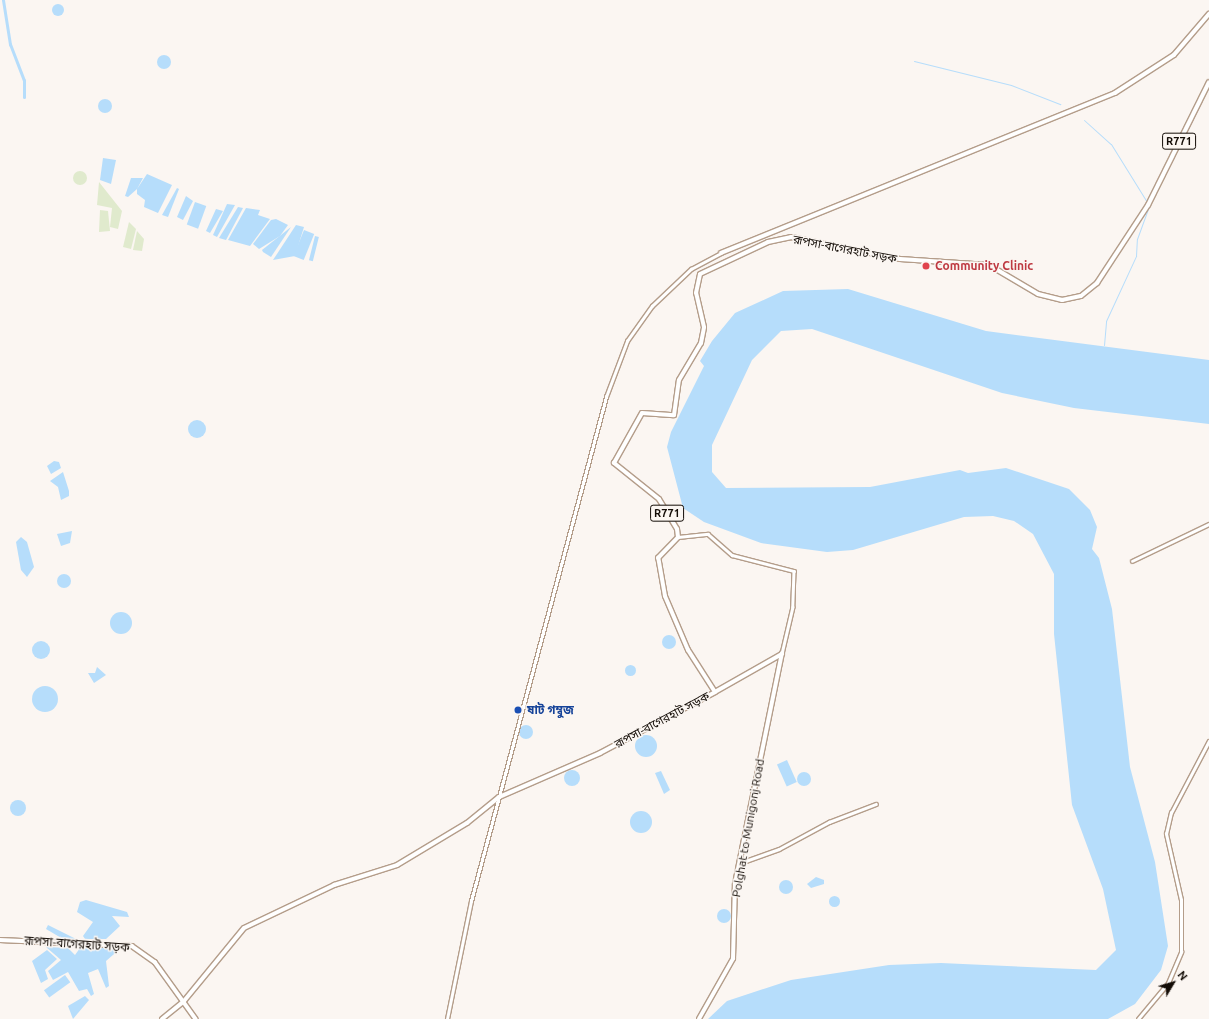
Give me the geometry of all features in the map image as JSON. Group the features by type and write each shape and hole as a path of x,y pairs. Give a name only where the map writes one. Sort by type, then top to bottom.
{"main road":[{"name":"রূপসা-বাগেরহাট সড়ক","path":"184,1001 244,928 334,885 397,865 467,823 499,797 600,753 715,692 688,650 665,596 658,558 678,537 658,499 614,463 642,413 674,416 679,380 701,343 704,327 696,293 700,274 768,242 791,237 900,259 989,266 1038,294 1062,300 1081,296 1096,283 1149,202 1209,82"},
{"path":"162,1019 184,1001"}],"street":[{"path":"447,1019 471,901 606,397 627,341 652,306 686,275 721,253 1115,93 1174,55 1209,14"},
{"path":"1132,561 1209,524"},
{"path":"678,537 708,534 732,556 794,571 793,607 782,654 715,692"},
{"name":"Polghat to Munigonj Road","path":"699,1019 733,959 735,884 782,654"},
{"path":"1138,1019 1168,983 1181,952 1181,900 1166,834 1171,813 1209,741"},
{"path":"740,863 779,849 829,822 876,804"},
{"name":"রূপসা-বাগেরহাট সড়ক","path":"0,940 132,946 155,962 184,1001"},
{"path":"184,1001 196,1019"}],"green space":[{"path":"80,171 85,173 87,178 85,183 80,185 75,183 73,178 75,173"},
{"path":"99,182 122,211 118,229 110,227 112,208 97,205"},
{"path":"100,210 108,211 110,231 99,232"},
{"path":"129,222 136,229 131,249 123,247"},
{"path":"137,231 144,239 142,251 133,250"}],"water":[{"path":"56,4 60,4 64,10 60,16 56,16 52,12 52,8"},
{"path":"161,55 167,55 171,59 171,65 167,69 161,69 157,65 157,59"},
{"path":"102,99 108,99 112,103 112,109 108,113 102,113 98,109 98,103"},
{"path":"103,158 116,160 111,184 100,180"},
{"path":"147,174 172,185 158,213 144,207 145,200 137,194 137,189"},
{"path":"131,178 143,178 137,189 128,197 125,196"},
{"path":"177,188 179,189 168,217 162,215"},
{"path":"186,196 193,201 183,220 177,217"},
{"path":"195,202 206,206 198,229 187,225"},
{"path":"227,204 235,205 217,237 213,235"},
{"path":"238,207 243,208 226,240 219,238"},
{"path":"246,208 260,210 258,215 270,219 250,246 228,240"},
{"path":"216,209 223,211 210,233 206,231"},
{"path":"276,219 288,225 280,236 259,249 253,244 271,220"},
{"path":"296,225 304,227 295,256 273,260"},
{"path":"291,227 271,257 263,252 262,250"},
{"path":"304,230 314,234 304,260 294,256"},
{"path":"315,236 319,237 313,261 309,260"},
{"path":"848,289 986,331 1209,360 1209,424 1074,408 1002,393 812,329 781,331 752,360 712,445 712,472 726,488 870,487 960,470 968,473 1006,468 1069,489 1090,510 1097,527 1092,549 1099,558 1112,609 1130,767 1155,862 1168,946 1161,970 1135,1004 1108,1019 708,1019 727,1001 791,980 889,965 941,963 1096,970 1116,950 1103,889 1072,805 1054,634 1054,574 1033,534 1014,521 993,516 964,517 853,550 827,552 761,543 704,522 683,508 667,447 671,432 704,366 700,361 712,341 735,313 783,291"},
{"path":"197,420 203,423 206,429 203,435 197,438 191,435 188,429 191,423"},
{"path":"54,461 59,462 61,468 51,474 47,466"},
{"path":"63,472 69,491 69,496 61,500 58,487 50,481"},
{"path":"72,531 70,543 61,546 57,534"},
{"path":"21,537 27,542 34,567 27,577 21,570 16,542"},
{"path":"64,574 69,576 71,581 69,586 64,588 59,586 57,581 59,576"},
{"path":"121,612 129,615 132,623 129,631 121,634 113,631 110,623 113,615"},
{"path":"666,635 672,635 676,639 676,645 672,649 666,649 662,645 662,639"},
{"path":"41,641 47,644 50,650 47,656 41,659 35,656 32,650 35,644"},
{"path":"630,664 634,666 636,670 634,674 630,676 626,674 624,670 626,666"},
{"path":"97,667 106,675 94,683 88,673 95,673"},
{"path":"45,686 54,690 58,699 54,708 45,712 36,708 32,699 36,690"},
{"path":"523,725 529,725 533,729 533,735 529,739 523,739 519,735 519,729"},
{"path":"646,735 654,738 657,746 654,754 646,757 638,754 635,746 638,738"},
{"path":"787,760 797,782 787,786 777,764"},
{"path":"572,770 578,772 580,778 578,784 572,786 566,784 564,778 566,772"},
{"path":"661,771 670,790 664,794 655,773"},
{"path":"804,772 809,774 811,779 809,784 804,786 799,784 797,779 799,774"},
{"path":"15,800 21,800 26,805 24,814 21,816 15,816 10,811 10,805"},
{"path":"641,811 649,814 652,822 649,830 641,833 633,830 630,822 633,814"},
{"path":"816,877 824,880 824,884 811,888 807,884"},
{"path":"786,880 791,882 793,887 791,892 786,894 781,892 779,887 781,882"},
{"path":"834,895 838,897 840,901 838,905 834,907 830,905 828,901 830,897"},
{"path":"86,900 127,912 129,917 112,916 120,926 106,939 85,939 83,936 93,922 77,912 80,902"},
{"path":"721,909 727,909 731,913 731,919 727,923 721,923 717,919 717,913"},
{"path":"48,925 76,939 63,939 46,929"},
{"path":"46,947 68,948 75,955 80,948 121,948 106,961 109,986 106,988 98,969 88,973 94,994 91,996 87,989 79,991 68,972 53,980 48,971 61,960"},
{"path":"47,950 57,959 45,970 48,979 41,983 32,961"},
{"path":"65,975 70,982 49,998 44,990"},
{"path":"85,996 89,1000 73,1019 68,1006"}],"waterway":[{"path":"3,0 10,44 24,80 24,97"},
{"path":"914,61 1011,85 1060,104"},
{"path":"1084,120 1111,144 1147,202"},
{"path":"1104,345 1106,321 1136,256 1137,239 1150,204"}],"place":[{"name":"Community Clinic","path":"926,266"},
{"name":"ষাট গম্বুজ","path":"518,710"}]}
